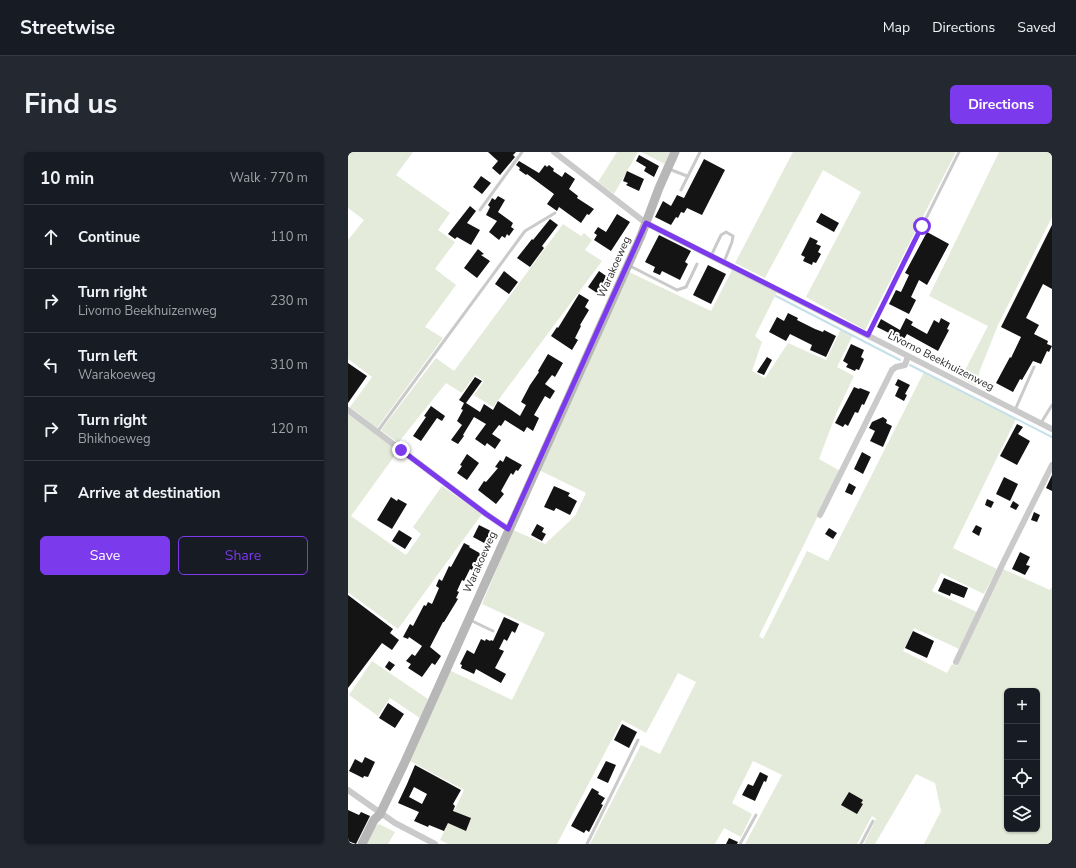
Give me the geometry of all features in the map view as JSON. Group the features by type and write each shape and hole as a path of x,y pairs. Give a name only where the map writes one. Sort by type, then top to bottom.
{"street":[{"name":"Livorno Beekhuizenweg","path":"554,152 646,223 1052,429"},
{"name":"Warakoeweg","path":"362,844 374,820 380,814 468,620 628,265 675,152"},
{"path":"820,515 892,370 896,367 905,365 908,356"},
{"path":"348,410 508,529"},
{"path":"956,662 1004,561 1052,466"},
{"path":"348,790 380,814 435,844"}],"lane":[{"path":"480,210 522,152"},
{"path":"681,190 700,152"},
{"path":"868,335 959,152"},
{"path":"667,169 687,176"},
{"path":"377,432 525,232 555,213"},
{"path":"711,256 720,235 726,232 731,234 733,236 732,242 724,263"},
{"path":"628,265 677,290 686,287 697,264"},
{"path":"1015,410 1034,367"},
{"path":"1041,423 1052,405"},
{"path":"468,620 493,631"},
{"path":"587,844 638,740"},
{"path":"740,844 756,815"},
{"path":"861,844 873,820"}],"green space":[{"path":"348,152 413,152 396,175 450,213 438,230 455,242 435,269 456,285 425,327 443,338 377,428 350,407 372,377 348,359 348,240 364,220 348,208"},
{"path":"617,152 638,152 614,194 598,182"},
{"path":"641,152 670,152 665,164"},
{"path":"793,152 956,152 865,330 806,297 861,192 823,170 765,278 735,263"},
{"path":"999,152 1052,152 1052,217 998,325 980,370 976,386 961,378 988,326 929,296"},
{"path":"563,224 581,236 584,233 592,240 585,250 602,261 493,407 474,395 484,381 475,375 462,393 446,383 398,443 381,430 436,358 454,371"},
{"path":"732,270 777,292 755,336 762,342 752,371 765,378 788,343 826,360 841,329 853,335 837,367 854,376 836,414 819,459 840,471 759,636 763,639 807,551 828,561 924,372 1016,419 953,548 997,569 984,594 941,573 932,591 977,612 959,649 914,628 903,651 947,673 952,664 957,666 1003,569 1050,590 1052,587 1052,844 924,844 941,811 935,783 916,774 875,844 864,844 876,819 872,816 857,844 745,844 782,775 753,761 732,803 752,814 741,837 724,828 715,844 590,844 641,745 660,754 696,682 678,673 646,733 622,720 557,844 448,844 440,840 464,790 408,760 449,670 512,700 545,633 482,604 513,530 545,544 575,516 586,493 539,470 629,272 711,311"},
{"path":"348,413 398,451 351,516 406,555 421,534 413,527 442,486 482,514 398,629 348,593"},
{"path":"372,661 428,699 420,718 390,698 378,716 349,695"},
{"path":"379,824 395,832 388,844 366,844 374,827"}],"building":[{"path":"488,152 516,152 513,155 515,157 500,175 492,168 498,161"},
{"path":"639,155 659,166 654,177 644,171 646,167 636,161"},
{"path":"704,159 725,170 702,215 687,208 684,213 681,212 678,218 676,217 671,225 655,217 663,201 671,206 677,195 684,198"},
{"path":"519,161 539,173 545,165 547,167 549,165 554,169 553,171 562,177 565,172 575,179 569,189 578,196 577,198 594,209 589,215 587,214 581,223 559,207 557,211 547,204 554,194 527,174 526,175 519,170 520,168 516,165"},
{"path":"627,171 644,179 639,191 626,185 628,183 623,181"},
{"path":"481,176 491,183 482,194 473,187"},
{"path":"498,196 505,200 498,212 513,223 511,227 514,229 509,236 507,234 505,238 502,236 499,240 489,232 497,221 486,215 490,207 488,205 492,198 495,200"},
{"path":"470,206 476,211 467,223 480,230 471,245 457,237 455,239 448,234"},
{"path":"821,213 839,223 834,232 816,222"},
{"path":"617,214 630,222 611,251 594,240 597,235 594,233 598,227 606,232"},
{"path":"550,219 558,225 542,246 544,248 530,267 517,258"},
{"path":"1052,225 1052,289 1043,284 1026,318 1039,325 1034,334 1048,341 1047,344 1052,346 1049,352 1047,351 1041,364 1033,361 1013,392 996,383 1010,357 1011,358 1021,337 1001,327"},
{"path":"927,232 949,244 927,285 919,280 911,297 916,300 909,314 889,304 896,290 901,292 909,275 905,273"},
{"path":"659,235 691,251 685,262 688,264 680,280 662,271 660,275 653,272 655,267 645,262"},
{"path":"810,237 818,241 816,244 821,246 818,252 821,254 816,263 813,262 812,265 803,261 805,257 801,255"},
{"path":"478,249 484,254 481,255 490,261 477,278 464,268"},
{"path":"708,265 726,274 711,304 693,295"},
{"path":"504,271 518,282 509,294 495,284"},
{"path":"599,271 609,278 602,287 605,289 600,295 588,287"},
{"path":"579,294 589,300 585,307 589,310 580,325 581,326 575,338 578,340 572,350 551,336 557,327 558,328"},
{"path":"788,313 798,318 797,320 815,329 823,332 824,330 836,336 826,357 810,350 812,345 790,334 786,341 769,332 777,317 784,321"},
{"path":"906,318 913,322 911,325 927,334 934,320 939,323 941,318 950,323 947,329 949,330 938,351 907,334 904,339 896,334 895,336 877,327 881,319 900,330"},
{"path":"851,344 864,350 861,357 864,359 859,370 856,369 855,371 846,367 848,364 843,361"},
{"path":"548,354 563,363 555,377 552,375 545,384 555,391 550,399 545,396 534,415 539,418 533,431 527,427 524,432 505,420 492,434 501,440 495,449 487,443 485,446 475,439 486,424 474,417 458,444 451,440 462,425 457,421 463,410 461,409 464,403 459,400 475,377 482,381 466,403 480,412 484,404 493,410 498,401 520,416 526,405 521,402"},
{"path":"767,357 772,360 764,375 757,372"},
{"path":"348,363 367,376 348,403"},
{"path":"898,379 910,385 905,394 907,395 904,401 895,396 899,387 895,385"},
{"path":"854,387 870,392 864,405 862,404 858,413 855,412 848,426 845,424 843,427 835,423"},
{"path":"431,406 445,416 442,421 437,418 421,441 413,436 426,417 424,416"},
{"path":"883,417 887,420 886,423 892,426 883,447 870,441 875,431 869,428 872,422"},
{"path":"1017,424 1023,427 1018,434 1030,441 1017,465 1000,456"},
{"path":"862,452 871,457 863,474 854,469"},
{"path":"467,454 479,463 467,480 457,473"},
{"path":"506,456 522,465 513,475 511,473 501,491 504,494 496,504 478,490 484,481 486,482 498,468 495,467 500,460 503,462"},
{"path":"1052,475 1052,491 1046,488"},
{"path":"1004,477 1018,484 1010,501 996,494"},
{"path":"849,483 856,487 852,495 845,492"},
{"path":"554,486 570,493 568,496 577,501 570,515 556,508 554,511 544,507"},
{"path":"391,497 397,501 398,499 407,504 392,529 377,520"},
{"path":"987,499 994,502 991,508 985,505"},
{"path":"1013,501 1019,505 1016,510 1010,507"},
{"path":"1034,512 1040,515 1037,522 1031,520"},
{"path":"537,524 544,528 542,532 546,534 542,541 531,535"},
{"path":"479,525 493,532 486,544 473,537"},
{"path":"976,525 982,528 979,536 972,532"},
{"path":"829,528 837,533 833,539 825,534"},
{"path":"399,530 412,538 405,549 392,541"},
{"path":"464,543 483,555 478,563 476,562 472,570 470,569 464,581 462,580 457,591 459,592 456,598 458,599 443,622 430,647 441,656 435,665 432,663 422,677 408,668 411,664 406,661 412,654 415,656 422,646 409,637 408,639 403,637 410,624 413,626 424,605 426,606 428,602 432,604 439,588 436,586 439,579 442,581 449,566 451,567"},
{"path":"1020,552 1030,557 1026,565 1030,566 1025,575 1012,569"},
{"path":"944,578 968,588 964,598 951,593 950,596 938,591"},
{"path":"348,595 393,629 390,633 399,640 392,650 382,643 348,688"},
{"path":"504,617 519,624 515,633 512,631 507,641 504,639 499,649 504,651 495,668 506,674 501,683 476,669 474,674 461,668 462,665 460,664 467,650 474,654 481,639 485,641 486,639 493,641"},
{"path":"913,631 934,641 927,658 905,648"},
{"path":"389,661 395,665 390,671 385,667"},
{"path":"388,703 404,714 395,728 379,718"},
{"path":"622,724 637,732 629,748 614,740"},
{"path":"365,757 375,762 368,777 364,776 363,778 349,771 355,759 362,763"},
{"path":"606,761 616,765 608,783 597,778"},
{"path":"415,765 461,790 453,804 455,806 453,811 471,818 466,831 448,823 444,831 429,825 428,827 414,821 419,812 398,803","holes":["414,787 427,794 422,804 409,797"]},
{"path":"760,772 768,776 766,782 764,781 755,801 742,795 748,784 753,786"},
{"path":"592,788 605,798 589,832 586,830 584,833 571,826"},
{"path":"849,792 863,800 861,803 863,804 857,814 841,805"},
{"path":"348,810 359,815 361,812 370,816 356,844 348,841"},
{"path":"729,838 738,842 737,844 726,844"}],"waterway":[{"path":"776,296 900,360"},
{"path":"910,365 1052,437"}],"route":[{"path":"401,450 508,529 646,223 868,335 922,226"}]}
